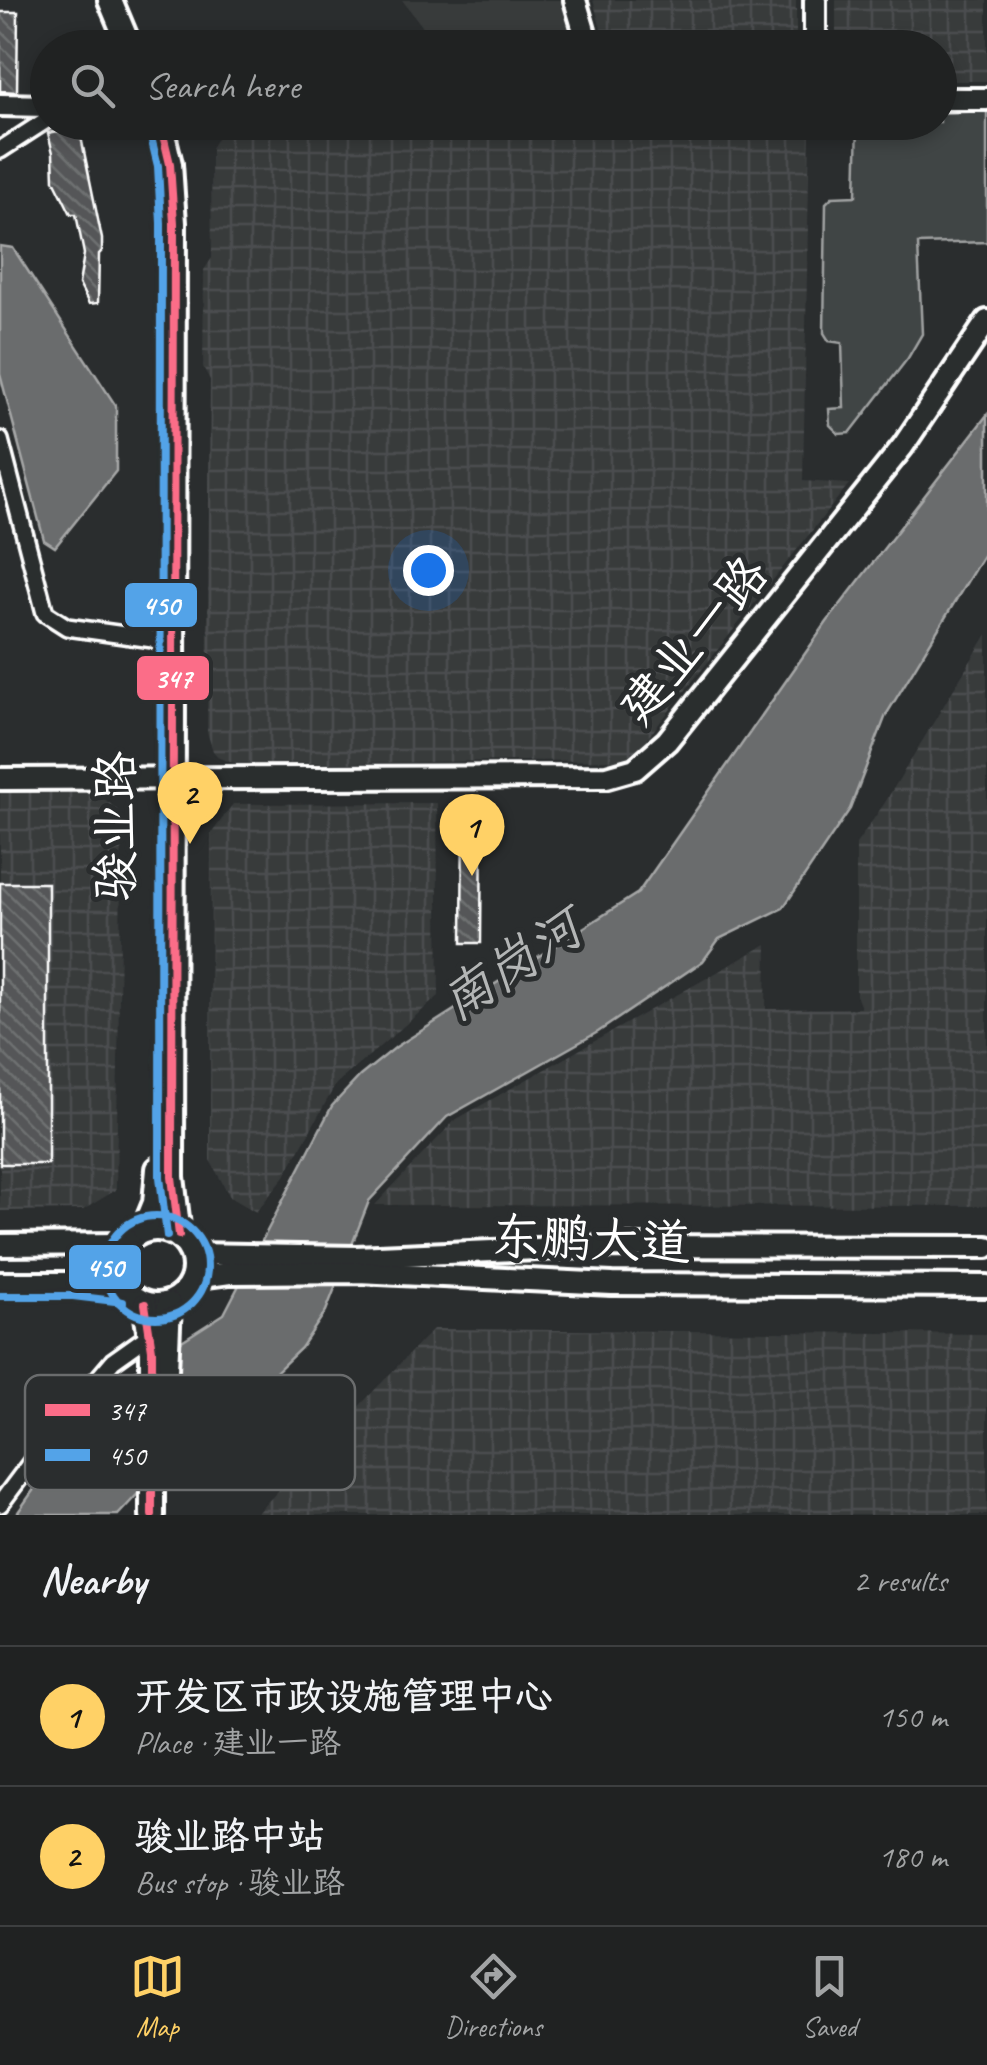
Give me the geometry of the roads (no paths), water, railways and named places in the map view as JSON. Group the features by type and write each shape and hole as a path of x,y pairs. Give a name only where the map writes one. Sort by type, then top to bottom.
{"main road":[{"path":"96,0 107,30"},
{"path":"110,0 122,30"},
{"name":"骏业路","path":"148,140 158,197 160,640 167,780 172,1177 188,1256"},
{"name":"骏业路","path":"144,1230 155,1203 158,1172 167,780 174,222 164,140"},
{"path":"156,1342 169,1304 188,1289 188,1256 168,1230 144,1230 125,1244 118,1267 125,1290 145,1304 169,1304"},
{"path":"145,1304 156,1342 157,1375"},
{"path":"152,1515 157,1490"},
{"path":"161,1490 166,1515"}],"street":[{"path":"575,0 583,30"},
{"path":"815,0 815,30"},
{"path":"957,99 987,99"},
{"path":"0,104 30,105"},
{"path":"0,150 30,131"},
{"name":"建业一路","path":"0,780 607,777 635,769 668,741 903,446 987,320"},
{"path":"0,440 45,614 67,626 160,640"},
{"path":"0,1245 125,1244"},
{"name":"东鹏大道","path":"188,1256 231,1265 357,1264 606,1246 987,1248"},
{"name":"东鹏大道","path":"357,1264 630,1284 987,1286"},
{"path":"0,1283 74,1282 125,1290"},
{"path":"101,1375 113,1361 156,1342"},
{"path":"0,1504 25,1470"}],"place":[{"name":"骏业路中站","path":"190,844"},
{"name":"开发区市政设施管理中心","path":"472,876"}],"water label":[{"name":"南岗河","path":"511,964"}]}
